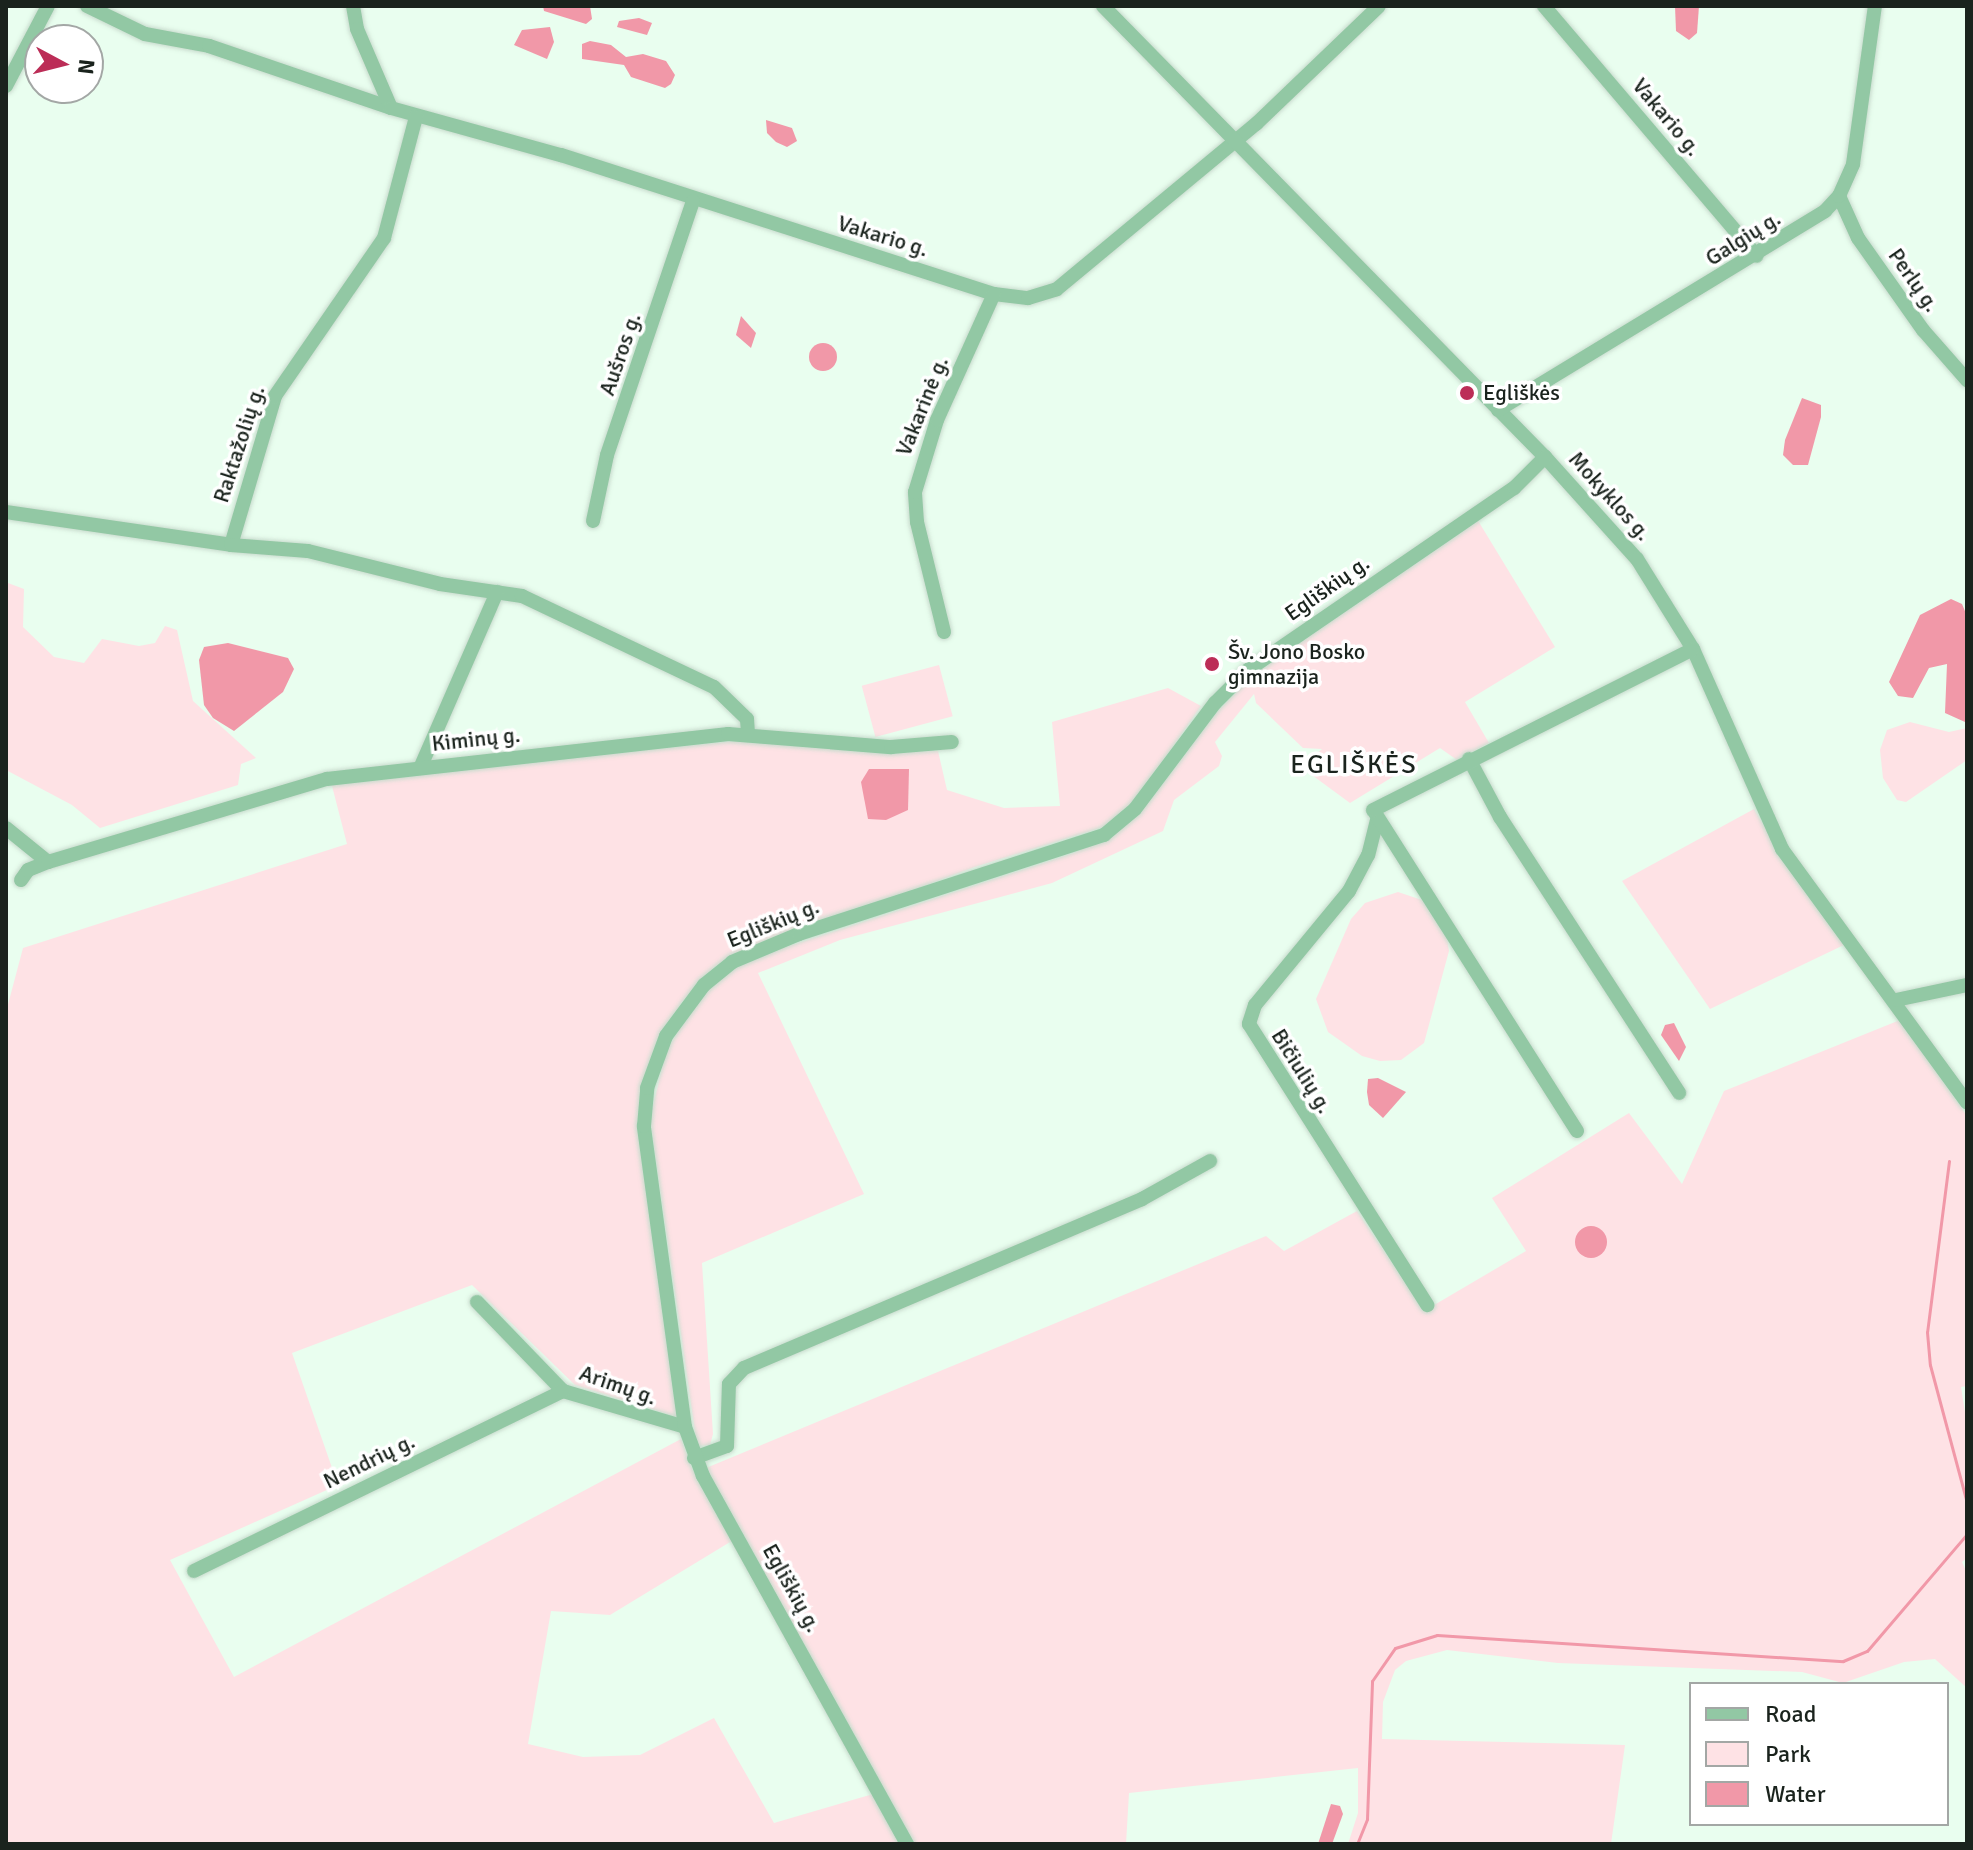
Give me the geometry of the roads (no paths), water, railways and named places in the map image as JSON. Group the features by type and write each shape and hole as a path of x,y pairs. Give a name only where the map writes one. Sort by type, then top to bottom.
{"street":[{"path":"6,86 48,6"},
{"name":"Vakario g.","path":"87,6 145,34 209,46 416,117 561,155 693,201 994,294 1028,298 1057,289 1231,140 1256,124 1379,6"},
{"path":"353,6 357,29 391,108"},
{"name":"Mokyklos g.","path":"1103,6 1545,457 1637,559 1693,649 1777,839 1896,1000 1967,1103"},
{"name":"Vakario g.","path":"1544,6 1757,256"},
{"path":"1839,196 1855,152 1875,6"},
{"name":"Raktažolių g.","path":"231,545 275,396 384,238 416,117"},
{"name":"Galgių g.","path":"1498,410 1757,256 1839,196"},
{"name":"Perlų g.","path":"1839,196 1858,238 1923,330 1967,380"},
{"name":"Aušros g.","path":"593,521 607,455 693,201"},
{"name":"Vakarinė g.","path":"944,632 917,522 915,492 937,420 994,294"},
{"name":"Egliškių g.","path":"907,1844 694,1458 685,1427 644,1126 654,1066 688,1004 732,962 799,934 1104,835 1135,809 1215,703 1248,670 1514,488 1545,457"},
{"path":"6,512 231,545 308,551 440,584 522,596 696,677 739,710 747,719 748,732"},
{"path":"421,766 497,592"},
{"path":"1577,1131 1375,815 1469,759 1693,649"},
{"name":"Kiminų g.","path":"21,880 28,870 48,862 327,779 421,766 748,732 876,747 952,742"},
{"path":"1469,759 1500,817 1679,1093"},
{"name":"Bičiulių g.","path":"1375,815 1368,855 1349,891 1255,1005 1249,1024 1427,1305"},
{"path":"6,828 48,862"},
{"path":"1896,1000 1967,985"},
{"path":"694,1458 727,1446 729,1384 744,1368 1142,1199 1210,1161"},
{"name":"Arimų g.","path":"477,1302 563,1391 685,1427"},
{"name":"Nendrių g.","path":"194,1571 563,1391"}],"water":[{"path":"543,6 590,6 592,19 586,24 544,11"},
{"path":"1675,6 1699,6 1697,33 1689,40 1676,31"},
{"path":"639,18 652,23 647,35 617,27 619,21"},
{"path":"550,27 554,42 547,59 514,45 522,30"},
{"path":"590,41 611,45 626,57 643,54 666,61 675,75 671,84 665,88 631,77 624,65 582,59 582,44"},
{"path":"766,120 792,128 797,141 787,147 776,142 767,133"},
{"path":"741,316 756,333 751,348 736,335"},
{"path":"823,343 833,347 837,357 833,367 823,371 813,367 809,357 813,347"},
{"path":"1802,398 1821,405 1821,417 1808,465 1793,465 1783,455 1785,440"},
{"path":"1951,599 1962,604 1967,616 1965,722 1945,713 1947,664 1929,668 1913,698 1898,696 1889,682 1920,615"},
{"path":"228,643 288,658 294,669 283,692 234,731 213,718 204,705 199,660 204,647"},
{"path":"869,769 909,769 908,810 886,820 868,819 861,782"},
{"path":"1674,1023 1686,1047 1679,1061 1661,1035 1665,1025"},
{"path":"1378,1078 1406,1092 1383,1118 1369,1105 1367,1092 1368,1079"},
{"path":"1591,1226 1602,1231 1607,1242 1602,1253 1591,1258 1580,1253 1575,1242 1580,1231"},
{"path":"1331,1804 1340,1806 1343,1814 1332,1844 1318,1844"}],"waterway":[{"path":"1949,1161 1927,1332 1930,1365 1967,1503"},
{"path":"1357,1844 1367,1819 1372,1681 1395,1648 1437,1635 1843,1661 1867,1651 1967,1534"}],"place":[{"name":"Egliškės","path":"1467,393"},
{"name":"Šv. Jono Bosko gimnazija","path":"1212,664"}],"district":[{"name":"EGLIŠKĖS","path":"1354,766"}]}
